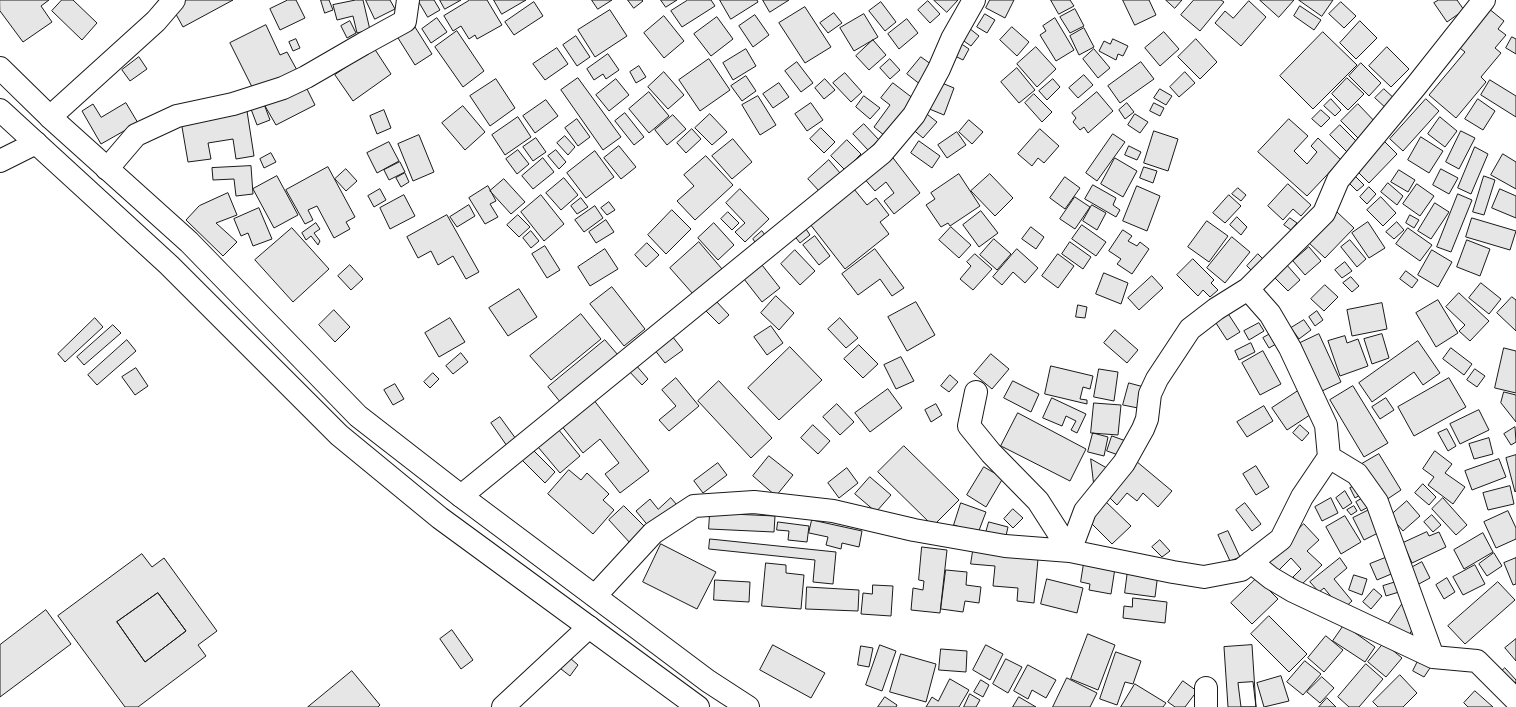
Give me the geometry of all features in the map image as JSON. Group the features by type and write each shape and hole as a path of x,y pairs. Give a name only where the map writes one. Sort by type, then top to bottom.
{"street":[{"path":"50,117 156,21 174,0"},
{"path":"107,169 136,135 177,116 233,104 283,88 306,77 405,21 408,0"},
{"path":"461,496 882,153 914,115 940,69 952,39 974,0"},
{"path":"1070,551 1085,511 1124,463 1147,418 1150,394 1157,379 1190,329 1216,309 1248,289 1324,213 1338,180 1416,86 1484,0"},
{"path":"0,68 50,117 189,242 358,416 461,496 708,681 748,707"},
{"path":"0,110 169,265 339,435 440,518 695,704"},
{"path":"0,161 36,142"},
{"path":"595,596 653,533 694,506 754,502 833,511 914,530 1005,546 1070,551 1204,577 1241,570 1281,539 1302,497 1329,457 1326,425 1290,348 1270,314 1248,289"},
{"path":"976,392 969,426 992,453 1038,501 1070,551"},
{"path":"1329,457 1357,474 1377,502 1433,656"},
{"path":"1251,562 1271,578 1293,591 1433,656 1477,661 1516,700"},
{"path":"503,707 589,627"}],"building":[{"path":"0,0 49,0 41,6 52,22 23,42 0,11"},
{"path":"62,0 73,0 97,23 82,40 52,11"},
{"path":"184,0 233,0 183,27 172,7"},
{"path":"288,0 296,0 305,18 280,30 270,9"},
{"path":"321,0 329,0 333,10 325,13"},
{"path":"363,0 370,30 357,33 353,16 337,20 333,5"},
{"path":"366,0 390,0 395,9 375,19"},
{"path":"418,0 434,0 440,10 428,17"},
{"path":"440,0 461,0 445,9"},
{"path":"470,0 487,0 502,25 477,39 475,35 469,39 461,26 453,31 444,16"},
{"path":"494,0 526,0 502,14"},
{"path":"592,0 612,0 598,9"},
{"path":"628,0 642,0 643,1 634,8"},
{"path":"661,0 677,0 666,7"},
{"path":"688,0 711,0 715,6 682,27 671,11"},
{"path":"720,0 757,0 758,2 731,19"},
{"path":"763,0 789,0 770,12"},
{"path":"934,0 958,0 947,12"},
{"path":"990,0 1014,0 1005,18 986,8"},
{"path":"1051,0 1070,0 1074,6 1059,14"},
{"path":"1123,0 1149,0 1156,15 1135,25"},
{"path":"1166,0 1182,0 1175,8"},
{"path":"1194,0 1221,0 1224,2 1200,31 1181,15"},
{"path":"1260,0 1294,0 1279,17"},
{"path":"1299,0 1333,0 1322,16"},
{"path":"1439,0 1457,0 1464,10 1447,22 1434,3"},
{"path":"928,1 940,14 930,23 918,10"},
{"path":"1249,1 1266,17 1241,46 1215,23 1225,11 1233,18"},
{"path":"534,2 543,16 514,35 505,22"},
{"path":"881,2 896,22 885,31 869,11"},
{"path":"1341,2 1356,16 1344,28 1329,14"},
{"path":"1300,6 1321,20 1314,30 1294,16"},
{"path":"805,7 831,47 805,63 779,23"},
{"path":"1488,8 1504,21 1498,29 1506,35 1495,48 1501,53 1481,77 1486,82 1456,118 1429,95 1465,52 1456,45"},
{"path":"1075,9 1084,26 1070,33 1060,17"},
{"path":"610,10 627,36 595,57 578,30"},
{"path":"834,13 842,23 828,33 820,23"},
{"path":"864,14 878,37 854,51 840,28"},
{"path":"985,14 995,20 987,33 977,27"},
{"path":"755,15 769,35 753,47 739,26"},
{"path":"664,16 684,41 664,58 644,33"},
{"path":"717,17 733,39 711,56 694,34"},
{"path":"437,18 447,32 431,43 422,29"},
{"path":"1055,18 1074,50 1056,61 1040,35 1046,31 1043,26"},
{"path":"907,19 918,33 899,49 888,34"},
{"path":"350,21 356,33 347,38 341,26"},
{"path":"1360,21 1377,38 1356,59 1340,43"},
{"path":"266,25 280,55 287,52 298,72 255,93 230,43"},
{"path":"415,27 432,54 415,65 398,38"},
{"path":"1012,27 1029,42 1017,56 1000,40"},
{"path":"969,28 979,36 971,46 961,39"},
{"path":"1084,28 1094,47 1079,55 1070,36"},
{"path":"457,31 484,71 463,87 435,47"},
{"path":"1164,32 1179,49 1160,66 1145,48"},
{"path":"1323,32 1357,65 1313,109 1280,76"},
{"path":"576,36 590,57 577,66 563,45"},
{"path":"1512,37 1516,39 1516,54 1506,48"},
{"path":"296,39 300,48 293,51 289,42"},
{"path":"1113,39 1128,46 1123,56 1118,54 1116,60 1099,51 1104,41 1110,44"},
{"path":"1196,39 1217,62 1200,79 1178,57"},
{"path":"873,40 886,55 869,70 856,56"},
{"path":"960,43 969,49 963,60 953,55"},
{"path":"1036,47 1056,69 1037,87 1017,64"},
{"path":"1387,47 1409,69 1391,87 1369,66"},
{"path":"374,48 391,74 353,101 335,75"},
{"path":"557,48 568,64 545,80 533,64"},
{"path":"746,49 756,66 733,80 723,63"},
{"path":"1094,49 1110,68 1098,78 1083,59"},
{"path":"608,54 619,70 606,79 603,74 594,80 587,69"},
{"path":"139,57 147,69 130,81 122,70"},
{"path":"921,57 935,67 921,85 907,74"},
{"path":"709,59 730,90 700,111 679,80"},
{"path":"890,59 900,70 890,79 880,68"},
{"path":"797,62 813,83 801,92 785,71"},
{"path":"1141,62 1154,79 1120,103 1108,86"},
{"path":"1361,63 1381,83 1369,96 1349,76"},
{"path":"639,66 646,77 636,83 630,72"},
{"path":"1017,68 1035,90 1019,103 1001,82"},
{"path":"664,72 684,95 668,109 648,87"},
{"path":"1185,72 1195,83 1179,97 1170,87"},
{"path":"845,73 862,92 851,102 833,83"},
{"path":"1084,75 1093,85 1078,98 1069,88"},
{"path":"746,76 756,91 742,101 731,86"},
{"path":"578,78 621,137 603,150 561,90"},
{"path":"1347,78 1364,94 1348,110 1332,94"},
{"path":"496,79 515,108 490,126 470,96"},
{"path":"616,79 629,95 609,111 596,95"},
{"path":"825,79 835,90 824,99 815,88"},
{"path":"1053,79 1060,87 1047,100 1039,91"},
{"path":"1490,80 1516,96 1516,117 1481,95"},
{"path":"937,81 954,88 944,115 927,108"},
{"path":"779,83 789,97 773,108 763,94"},
{"path":"893,83 914,99 885,136 874,127 890,105 881,98"},
{"path":"305,85 315,105 276,125 265,106"},
{"path":"1160,89 1172,96 1166,105 1154,98"},
{"path":"1384,89 1397,101 1388,110 1375,98"},
{"path":"649,92 669,116 649,133 629,109"},
{"path":"1097,92 1113,111 1088,133 1084,127 1080,130 1073,122 1076,118 1072,113"},
{"path":"1034,94 1052,112 1042,122 1025,103"},
{"path":"758,96 776,125 760,135 742,105"},
{"path":"864,96 880,108 870,119 856,107"},
{"path":"1331,99 1341,110 1335,116 1324,106"},
{"path":"1426,99 1439,111 1403,151 1390,139"},
{"path":"1478,99 1495,111 1483,130 1465,119"},
{"path":"546,100 558,116 535,133 523,116"},
{"path":"126,103 138,123 101,144 82,111 93,104 101,117"},
{"path":"811,103 823,120 807,131 795,114"},
{"path":"1127,103 1134,112 1125,119 1119,110"},
{"path":"1154,103 1164,108 1160,116 1150,111"},
{"path":"264,104 270,120 257,125 251,109"},
{"path":"1358,104 1378,125 1361,141 1341,121"},
{"path":"463,106 485,132 465,150 442,123"},
{"path":"384,110 391,128 377,134 370,116"},
{"path":"1321,110 1330,118 1321,127 1312,119"},
{"path":"247,111 254,156 236,159 233,139 208,143 211,159 188,162 181,121"},
{"path":"923,111 937,122 923,138 910,127"},
{"path":"625,113 644,137 634,145 615,121"},
{"path":"710,114 727,132 712,145 695,128"},
{"path":"1135,114 1148,122 1140,133 1128,125"},
{"path":"673,115 686,129 667,145 655,130"},
{"path":"518,117 531,137 505,155 492,135"},
{"path":"1440,117 1457,131 1445,147 1428,134"},
{"path":"577,119 590,137 578,146 565,128"},
{"path":"1289,119 1308,136 1294,151 1307,164 1317,152 1311,146 1318,138 1341,160 1307,196 1258,152"},
{"path":"969,120 983,132 972,144 959,132"},
{"path":"864,124 879,140 868,150 853,134"},
{"path":"1340,125 1357,142 1347,152 1330,135"},
{"path":"821,128 835,142 824,153 810,139"},
{"path":"692,129 701,139 686,153 677,143"},
{"path":"1040,129 1059,146 1044,163 1038,158 1032,166 1018,154"},
{"path":"1154,131 1178,139 1168,171 1144,163"},
{"path":"1461,131 1475,138 1459,169 1446,162"},
{"path":"957,132 966,145 947,158 938,145"},
{"path":"1113,134 1125,142 1097,181 1086,173"},
{"path":"419,135 434,172 413,181 398,144"},
{"path":"565,136 575,147 568,155 557,143"},
{"path":"1421,137 1443,151 1429,173 1408,160"},
{"path":"536,138 546,152 533,161 523,147"},
{"path":"733,139 752,162 732,179 712,156"},
{"path":"1382,139 1397,154 1369,183 1354,168"},
{"path":"847,140 861,154 845,170 831,156"},
{"path":"919,141 940,156 932,168 911,153"},
{"path":"389,142 399,161 377,173 367,153"},
{"path":"619,146 636,167 621,179 604,158"},
{"path":"1129,146 1141,152 1137,160 1125,155"},
{"path":"1475,147 1488,154 1471,194 1458,188"},
{"path":"518,150 529,164 517,174 506,159"},
{"path":"556,150 566,162 559,169 548,156"},
{"path":"595,151 614,177 586,198 567,173"},
{"path":"271,153 276,162 264,168 260,159"},
{"path":"890,154 920,193 894,214 884,201 894,193 886,182 875,191 862,176"},
{"path":"1503,154 1516,162 1516,189 1491,175"},
{"path":"706,156 733,185 695,220 677,201 694,186 684,175"},
{"path":"543,158 554,172 533,189 522,176"},
{"path":"1115,158 1137,171 1123,197 1101,184"},
{"path":"829,160 840,173 820,192 808,179"},
{"path":"400,162 405,172 389,180 384,170"},
{"path":"251,166 253,194 236,196 234,179 213,180 212,168"},
{"path":"328,167 355,217 346,222 350,229 334,238 317,206 308,210 313,220 305,224 286,190"},
{"path":"1144,167 1157,171 1153,183 1140,178"},
{"path":"346,169 357,181 346,191 335,179"},
{"path":"1441,169 1458,178 1449,194 1433,185"},
{"path":"1399,170 1415,180 1408,192 1391,182"},
{"path":"405,173 409,182 401,187 396,178"},
{"path":"959,174 980,206 950,226 948,223 941,227 926,205 935,199 931,193"},
{"path":"990,174 1013,198 995,216 971,191"},
{"path":"1354,175 1364,185 1357,191 1348,182"},
{"path":"277,176 298,215 274,228 253,189"},
{"path":"1484,176 1495,180 1484,215 1473,212"},
{"path":"1065,177 1080,188 1065,209 1050,198"},
{"path":"564,178 578,195 561,210 546,193"},
{"path":"504,179 525,202 511,214 490,191"},
{"path":"1388,183 1403,196 1397,205 1381,192"},
{"path":"1288,184 1311,205 1301,216 1293,209 1283,220 1268,206"},
{"path":"1417,184 1434,196 1420,216 1403,204"},
{"path":"1093,185 1116,198 1113,205 1120,210 1116,217 1085,199"},
{"path":"488,186 496,201 490,204 498,217 485,224 469,198"},
{"path":"1137,186 1160,196 1147,231 1123,221"},
{"path":"1369,187 1376,194 1367,204 1360,197"},
{"path":"1238,188 1246,195 1241,201 1232,194"},
{"path":"380,189 386,200 374,207 368,196"},
{"path":"740,189 769,219 745,242 735,232 745,223 726,203"},
{"path":"854,189 867,205 876,198 889,215 880,222 889,234 845,269 810,224"},
{"path":"1500,189 1516,196 1516,218 1492,208"},
{"path":"228,193 237,215 216,223 237,242 223,256 186,220 199,206"},
{"path":"1458,194 1472,200 1451,252 1437,247"},
{"path":"404,195 415,216 390,229 380,208"},
{"path":"541,195 564,224 544,241 521,212"},
{"path":"1229,195 1241,206 1225,223 1213,213"},
{"path":"1075,197 1090,207 1075,229 1060,219"},
{"path":"1381,197 1396,213 1383,226 1367,210"},
{"path":"581,198 588,207 577,214 571,206"},
{"path":"609,202 615,210 607,215 601,208"},
{"path":"1435,203 1449,212 1431,239 1418,231"},
{"path":"469,205 475,216 457,227 450,217"},
{"path":"1092,205 1106,213 1097,230 1083,221"},
{"path":"595,206 603,218 584,232 575,220"},
{"path":"259,208 272,239 253,246 248,233 241,236 234,219"},
{"path":"672,210 691,229 666,254 648,235"},
{"path":"981,211 998,233 979,247 963,225"},
{"path":"728,212 739,223 732,230 721,219"},
{"path":"1337,212 1354,228 1325,258 1308,242"},
{"path":"447,215 479,272 466,279 453,256 438,265 431,251 418,258 407,237"},
{"path":"518,215 530,227 519,237 507,225"},
{"path":"1410,215 1419,220 1414,228 1406,223"},
{"path":"1237,217 1247,227 1241,235 1230,225"},
{"path":"1290,218 1297,223 1291,230 1284,225"},
{"path":"1472,218 1516,231 1510,250 1466,237"},
{"path":"606,220 614,232 596,243 589,232"},
{"path":"1207,221 1228,236 1209,262 1188,247"},
{"path":"1368,222 1385,248 1369,258 1352,233"},
{"path":"1397,222 1404,230 1394,239 1386,232"},
{"path":"316,223 320,229 314,233 320,241 318,245 311,236 306,240 302,233"},
{"path":"714,223 734,245 718,260 698,238"},
{"path":"1082,225 1106,242 1096,256 1072,239"},
{"path":"804,226 810,235 800,243 793,234"},
{"path":"951,227 971,245 959,258 939,240"},
{"path":"1031,227 1044,237 1036,249 1022,239"},
{"path":"292,228 329,269 293,302 255,260"},
{"path":"1408,228 1432,245 1420,261 1396,244"},
{"path":"1123,230 1132,236 1128,241 1137,246 1140,242 1149,249 1132,274 1117,264 1121,259 1109,251"},
{"path":"531,231 539,241 531,248 523,238"},
{"path":"762,231 768,239 758,247 753,239"},
{"path":"815,236 830,256 819,265 803,245"},
{"path":"1232,237 1250,252 1225,283 1207,268"},
{"path":"994,239 1011,254 997,270 980,255"},
{"path":"1350,240 1366,259 1357,267 1341,247"},
{"path":"1467,240 1490,249 1480,276 1457,267"},
{"path":"699,242 722,269 693,294 670,268"},
{"path":"1070,242 1091,257 1083,269 1062,254"},
{"path":"647,243 659,255 646,267 635,255"},
{"path":"545,246 560,270 547,278 532,254"},
{"path":"1309,247 1321,261 1305,275 1293,261"},
{"path":"605,249 618,269 590,286 578,267"},
{"path":"875,249 904,288 892,296 880,279 858,295 842,274"},
{"path":"1017,249 1038,268 1025,283 1013,272 1002,285 993,277"},
{"path":"795,250 815,271 800,285 781,264"},
{"path":"1432,250 1452,262 1438,287 1418,275"},
{"path":"975,254 992,269 973,290 960,279 971,266 967,262"},
{"path":"1058,254 1074,266 1058,288 1042,276"},
{"path":"1258,254 1264,260 1253,272 1247,266"},
{"path":"1193,259 1214,280 1211,283 1218,290 1210,297 1203,290 1198,296 1177,275"},
{"path":"1345,262 1352,271 1342,278 1335,270"},
{"path":"1286,264 1300,280 1288,291 1273,276"},
{"path":"350,265 363,279 351,290 338,276"},
{"path":"762,265 780,288 762,302 744,279"},
{"path":"1406,271 1418,280 1412,288 1400,279"},
{"path":"1104,273 1128,283 1121,304 1096,294"},
{"path":"1152,276 1163,288 1139,310 1128,298"},
{"path":"1351,277 1359,286 1352,292 1343,283"},
{"path":"1481,283 1501,299 1489,314 1469,298"},
{"path":"1325,285 1338,297 1324,311 1311,299"},
{"path":"612,287 645,329 624,346 590,304"},
{"path":"519,289 537,317 508,336 489,308"},
{"path":"1459,293 1489,321 1470,341 1459,331 1465,325 1446,307"},
{"path":"776,296 794,313 779,330 761,313"},
{"path":"1512,297 1516,300 1516,331 1497,313"},
{"path":"1438,300 1458,333 1436,347 1416,313"},
{"path":"716,301 729,315 719,324 705,310"},
{"path":"916,302 935,335 907,351 888,317"},
{"path":"1382,303 1387,329 1352,336 1347,310"},
{"path":"1078,305 1087,307 1085,318 1076,317"},
{"path":"334,310 350,327 335,342 319,325"},
{"path":"1317,311 1323,320 1315,326 1309,317"},
{"path":"1227,312 1240,332 1227,340 1214,320"},
{"path":"581,314 601,339 551,380 530,356"},
{"path":"95,318 103,327 65,362 58,354"},
{"path":"450,318 465,342 439,357 425,333"},
{"path":"840,318 858,338 846,348 828,329"},
{"path":"1304,320 1311,330 1299,339 1291,328"},
{"path":"1259,323 1264,331 1249,340 1244,331"},
{"path":"113,325 121,333 84,365 77,357"},
{"path":"771,326 783,343 767,355 754,337"},
{"path":"1115,330 1138,350 1127,363 1104,343"},
{"path":"1270,334 1276,344 1269,348 1263,338"},
{"path":"1319,334 1341,382 1322,391 1300,343"},
{"path":"1382,334 1389,358 1372,364 1364,339"},
{"path":"672,336 683,350 665,363 654,349"},
{"path":"1345,336 1347,343 1358,339 1368,366 1340,376 1328,341"},
{"path":"127,340 136,351 97,385 88,375"},
{"path":"605,340 618,355 561,403 548,387"},
{"path":"1418,341 1440,373 1423,385 1414,372 1372,402 1359,383"},
{"path":"1251,343 1255,352 1239,360 1235,351"},
{"path":"859,345 878,364 863,378 844,359"},
{"path":"790,347 822,380 779,420 748,388"},
{"path":"1451,348 1472,364 1464,375 1443,359"},
{"path":"1504,348 1516,351 1516,393 1495,388"},
{"path":"1263,351 1281,384 1260,395 1242,363"},
{"path":"461,353 468,362 453,374 446,366"},
{"path":"991,354 1009,369 992,389 974,374"},
{"path":"901,357 914,381 896,389 884,365"},
{"path":"635,364 648,379 642,385 628,370"},
{"path":"1051,366 1093,376 1090,389 1083,387 1080,399 1087,400 1087,404 1045,394"},
{"path":"136,368 148,386 135,395 122,377"},
{"path":"1099,369 1118,372 1114,401 1094,397"},
{"path":"1475,369 1485,376 1477,387 1467,380"},
{"path":"433,373 439,379 430,388 424,382"},
{"path":"950,375 958,382 949,392 941,386"},
{"path":"676,378 699,406 669,431 659,420 676,406 662,390"},
{"path":"1449,378 1466,407 1414,436 1398,407"},
{"path":"719,381 772,438 751,458 698,401"},
{"path":"1013,381 1039,394 1031,412 1004,398"},
{"path":"1129,383 1144,387 1138,408 1123,405"},
{"path":"395,384 404,399 393,405 384,390"},
{"path":"1353,386 1388,443 1364,457 1330,400"},
{"path":"888,389 902,408 870,432 855,413"},
{"path":"1301,389 1316,411 1287,430 1272,408"},
{"path":"1504,392 1516,395 1516,422 1501,403"},
{"path":"1052,398 1086,414 1077,433 1071,430 1076,421 1066,416 1062,426 1043,418"},
{"path":"1386,398 1394,410 1380,419 1372,407"},
{"path":"593,399 649,471 620,493 605,474 619,463 600,439 583,453 561,425"},
{"path":"1094,403 1121,405 1118,435 1091,433"},
{"path":"837,404 854,422 840,435 823,417"},
{"path":"936,404 942,415 931,422 925,410"},
{"path":"1264,406 1273,421 1247,437 1237,422"},
{"path":"1479,410 1489,430 1460,444 1450,424"},
{"path":"1018,413 1086,449 1070,481 1001,446"},
{"path":"500,417 516,439 507,446 491,423"},
{"path":"813,425 830,441 818,454 801,438"},
{"path":"1300,425 1309,433 1302,441 1293,433"},
{"path":"1515,427 1516,442 1511,445 1504,434"},
{"path":"558,429 580,456 560,473 538,447"},
{"path":"1447,429 1456,446 1448,451 1438,433"},
{"path":"1093,433 1108,437 1104,456 1088,452"},
{"path":"1112,436 1126,441 1121,456 1107,451"},
{"path":"1489,438 1493,454 1474,459 1469,444"},
{"path":"904,446 959,500 933,526 878,472"},
{"path":"532,449 555,472 545,483 522,460"},
{"path":"1435,451 1452,464 1445,473 1465,487 1453,504 1428,485 1434,477 1423,469"},
{"path":"1379,454 1401,490 1383,502 1360,465"},
{"path":"1516,455 1516,491 1515,492 1506,458"},
{"path":"769,456 793,475 776,496 753,476"},
{"path":"1091,459 1112,471 1094,484"},
{"path":"1499,459 1506,477 1472,490 1465,471"},
{"path":"1136,461 1172,491 1158,507 1143,493 1137,501 1127,493 1117,505 1107,495"},
{"path":"718,463 727,475 703,493 694,481"},
{"path":"1256,466 1269,487 1256,495 1243,474"},
{"path":"984,467 1003,478 986,507 967,495"},
{"path":"847,468 858,483 839,498 828,483"},
{"path":"569,470 581,480 587,473 609,494 603,500 614,510 593,534 548,494"},
{"path":"870,477 891,495 876,512 855,494"},
{"path":"1423,484 1436,497 1429,505 1415,493"},
{"path":"1357,485 1362,494 1355,498 1350,488"},
{"path":"1510,486 1514,504 1488,510 1483,493"},
{"path":"1345,491 1352,503 1343,509 1336,498"},
{"path":"671,498 677,505 650,528 636,511 650,499 658,509"},
{"path":"1331,498 1338,513 1322,521 1315,507"},
{"path":"1363,498 1368,507 1361,511 1356,502"},
{"path":"1443,498 1467,525 1456,535 1432,509"},
{"path":"1105,501 1131,526 1112,544 1087,519"},
{"path":"1407,501 1420,516 1403,531 1390,516"},
{"path":"961,503 986,512 978,533 954,525"},
{"path":"1245,503 1261,524 1252,531 1236,510"},
{"path":"624,506 647,529 631,544 609,520"},
{"path":"1354,506 1357,511 1351,515 1347,510"},
{"path":"1013,509 1023,518 1013,528 1004,519"},
{"path":"1371,509 1382,531 1364,540 1353,518"},
{"path":"1508,511 1516,528 1516,539 1496,548 1484,522"},
{"path":"710,513 775,516 774,532 709,529"},
{"path":"1432,515 1441,525 1433,532 1424,522"},
{"path":"1345,516 1361,542 1341,554 1326,527"},
{"path":"812,520 862,531 859,547 842,543 841,549 826,545 828,537 809,533"},
{"path":"778,522 809,526 807,542 788,540 789,531 777,530"},
{"path":"989,522 1008,527 1005,540 985,536"},
{"path":"1304,524 1319,540 1307,551 1322,565 1301,585 1293,577 1301,569 1291,558 1275,574 1264,563"},
{"path":"1228,531 1240,557 1230,561 1218,535"},
{"path":"1427,532 1429,536 1439,532 1446,547 1412,563 1403,543"},
{"path":"1483,533 1493,552 1464,569 1454,550"},
{"path":"710,539 836,552 833,584 813,582 815,560 709,549"},
{"path":"1160,540 1170,551 1162,557 1152,547"},
{"path":"661,544 716,572 697,609 643,582"},
{"path":"922,547 947,550 940,613 911,610 913,588 923,590 924,581 919,580"},
{"path":"973,551 1038,559 1034,603 1017,601 1018,588 993,586 995,566 971,564"},
{"path":"1494,553 1502,566 1487,576 1479,564"},
{"path":"142,554 152,567 164,558 217,631 198,645 206,656 138,707 125,707 58,616","holes":["158,593 186,631 145,662 117,622"]},
{"path":"1390,556 1396,572 1377,580 1370,564"},
{"path":"1340,558 1347,568 1334,579 1352,601 1342,610 1324,588 1319,592 1310,582"},
{"path":"1516,558 1516,584 1513,585 1504,563"},
{"path":"1422,562 1430,578 1417,585 1409,569"},
{"path":"766,563 786,565 786,573 804,575 801,609 762,606"},
{"path":"1084,563 1115,568 1111,594 1089,590 1090,584 1081,582"},
{"path":"1475,565 1485,584 1463,595 1453,577"},
{"path":"946,570 967,572 966,585 981,587 979,603 965,601 963,612 941,609"},
{"path":"1128,570 1158,573 1155,597 1125,593"},
{"path":"1354,575 1367,579 1362,595 1349,590"},
{"path":"1257,578 1278,599 1252,624 1231,603"},
{"path":"1447,578 1455,592 1444,599 1436,585"},
{"path":"1047,579 1083,588 1077,613 1041,604"},
{"path":"715,580 750,582 749,602 714,600"},
{"path":"1396,582 1399,592 1386,596 1383,586"},
{"path":"1498,582 1515,600 1465,644 1448,626"},
{"path":"873,585 893,586 891,616 861,614 863,593 872,594"},
{"path":"807,587 859,590 858,611 806,609"},
{"path":"1374,589 1382,596 1371,609 1363,602"},
{"path":"158,593 186,631 145,662 117,622"},
{"path":"1133,598 1167,602 1165,623 1123,618 1124,606 1132,607"},
{"path":"1405,600 1424,613 1406,639 1387,626"},
{"path":"46,610 71,644 0,697 0,645"},
{"path":"1269,616 1307,654 1289,672 1251,634"},
{"path":"1344,625 1375,647 1365,662 1333,641"},
{"path":"452,630 473,660 461,669 440,639"},
{"path":"1088,634 1115,645 1098,690 1071,679"},
{"path":"1326,636 1343,650 1324,672 1308,658"},
{"path":"1516,639 1516,661 1505,648"},
{"path":"1384,643 1402,658 1386,677 1368,662"},
{"path":"773,645 825,673 811,698 760,670"},
{"path":"880,645 896,651 882,691 866,685"},
{"path":"986,645 1003,654 990,680 973,670"},
{"path":"1252,645 1256,707 1228,707 1224,647"},
{"path":"861,646 873,648 869,667 858,665"},
{"path":"941,649 967,651 966,672 939,670"},
{"path":"1116,652 1141,661 1133,684 1125,682 1117,705 1100,699"},
{"path":"901,654 936,664 926,702 890,692"},
{"path":"570,658 578,665 570,676 561,669"},
{"path":"1006,659 1022,667 1008,693 993,684"},
{"path":"1305,661 1321,674 1303,695 1287,682"},
{"path":"1418,661 1430,668 1424,677 1413,671"},
{"path":"1366,664 1383,679 1359,707 1349,707 1338,697"},
{"path":"1028,665 1056,680 1046,698 1032,690 1028,699 1014,691"},
{"path":"1505,668 1516,680 1516,682 1508,689 1497,676"},
{"path":"352,671 380,705 378,707 308,707"},
{"path":"1400,675 1417,693 1403,707 1378,707 1373,702"},
{"path":"1281,676 1289,701 1264,707 1257,683"},
{"path":"1322,677 1334,688 1320,703 1307,692"},
{"path":"1067,678 1097,693 1090,707 1053,707"},
{"path":"950,679 969,690 959,707 926,707 932,697 938,701"},
{"path":"981,680 989,685 983,697 974,692"},
{"path":"1183,681 1197,691 1185,707 1175,707 1168,702"},
{"path":"1253,682 1256,707 1241,707 1238,683"},
{"path":"1135,684 1166,703 1163,707 1121,707"},
{"path":"1475,691 1493,707 1468,707 1464,703"},
{"path":"970,694 980,700 976,707 964,707"},
{"path":"885,697 897,705 896,707 878,707"},
{"path":"1019,697 1036,707 1013,707"},
{"path":"1327,698 1336,707 1319,707"}]}
